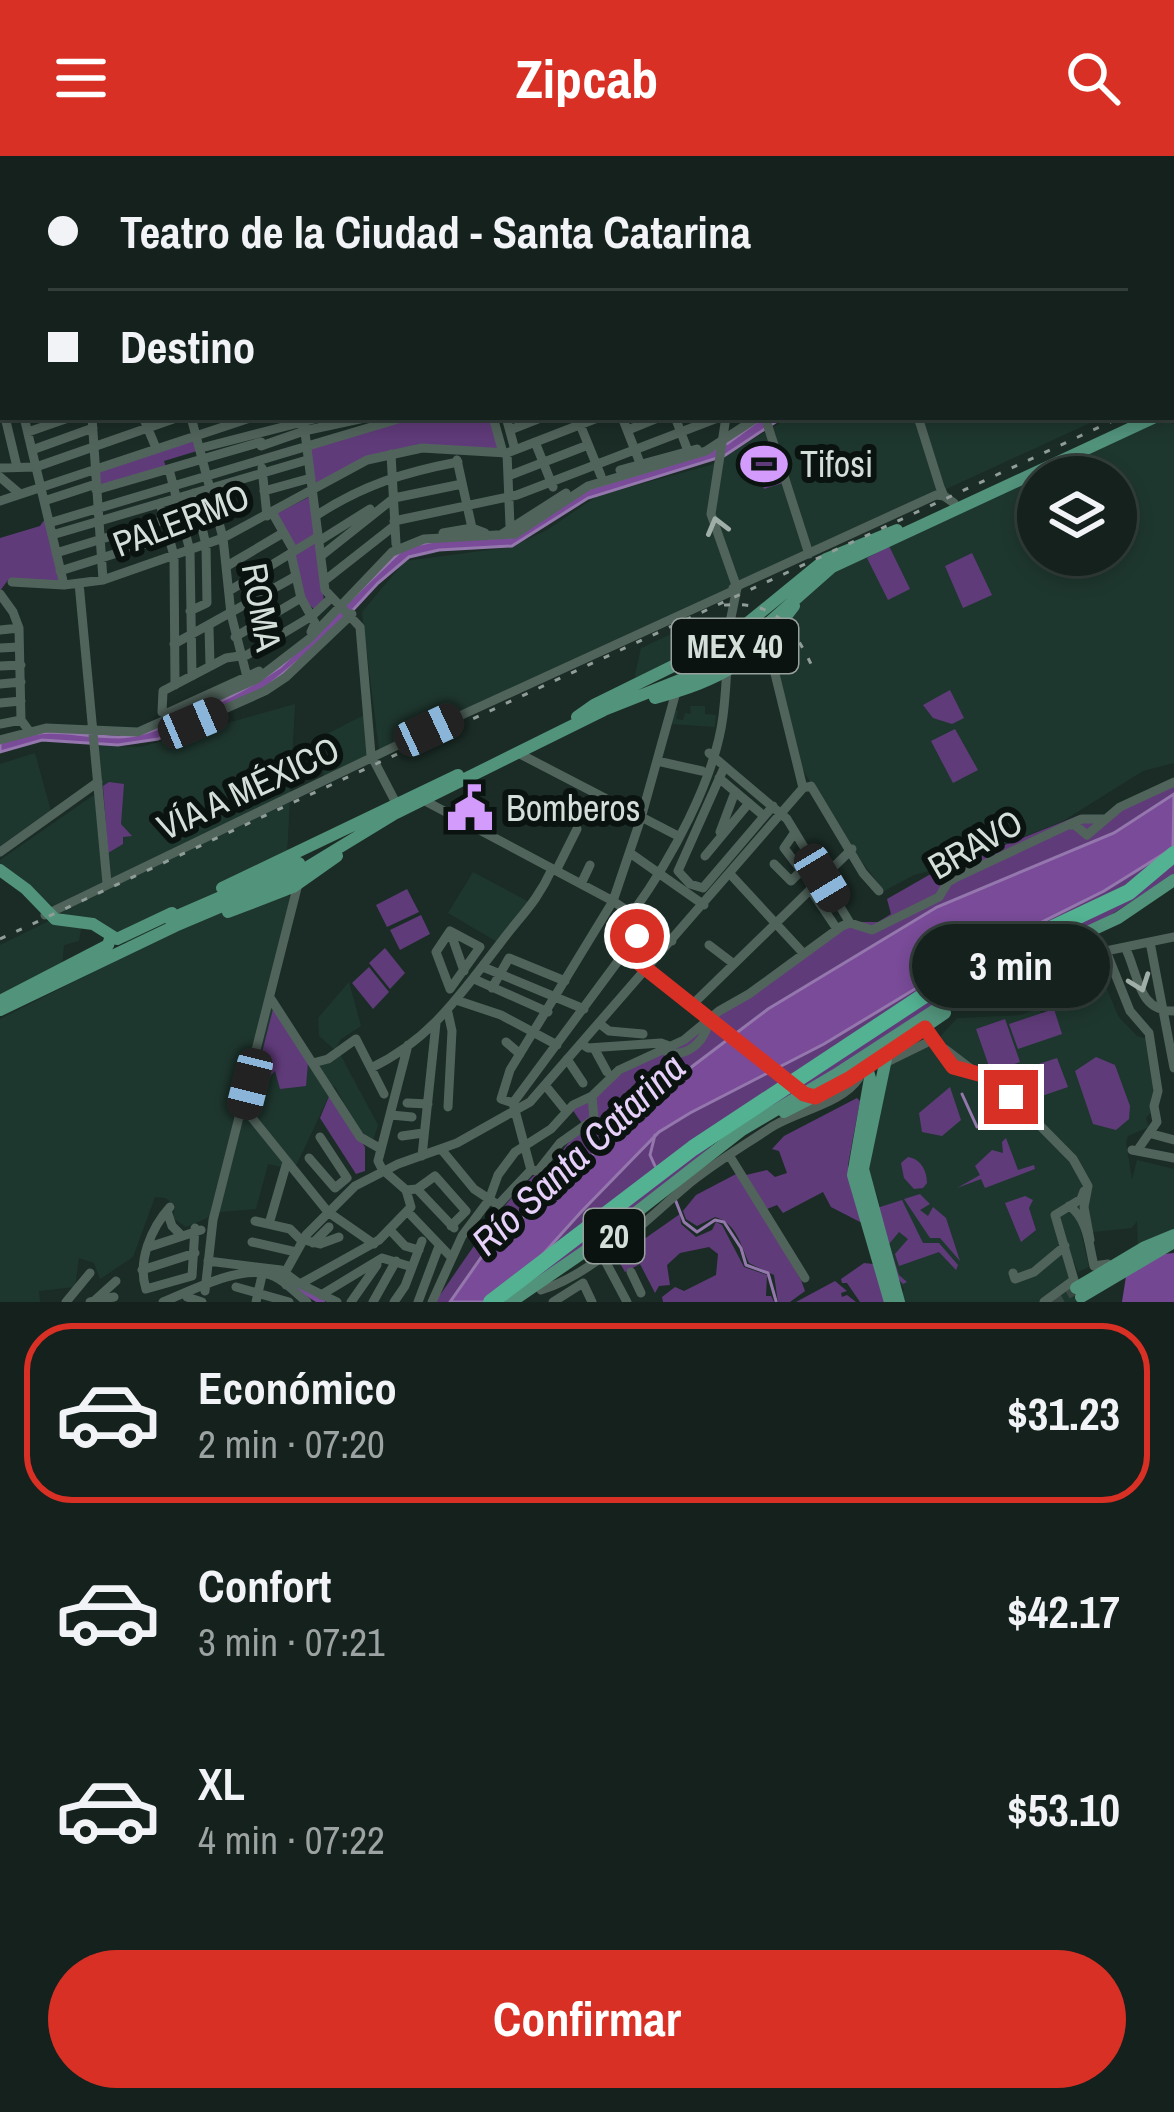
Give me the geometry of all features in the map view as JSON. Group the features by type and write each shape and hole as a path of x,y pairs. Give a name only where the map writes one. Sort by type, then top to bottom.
{"highway":[{"path":"494,1302 706,1145 928,998 982,966 1129,897 1174,858"}],"main road":[{"name":"MEX 40","path":"900,532 944,495 1131,420"},
{"name":"MEX 40","path":"0,1010 175,926 294,880 356,830 459,775 603,708 715,664 758,633 818,575 848,556 1148,420"},
{"path":"767,641 759,620 823,551 900,532"},
{"path":"581,718 723,675 767,641 824,576 900,532"},
{"path":"778,597 781,608 794,606"},
{"path":"581,718 594,705 728,639 735,623 778,597"},
{"path":"710,649 720,655 723,675"},
{"name":"MEX 40","path":"356,830 581,718"},
{"path":"175,926 294,880 335,858 356,830 396,802 459,775"},
{"path":"225,905 294,880 324,842 427,802 440,791"},
{"path":"324,842 335,858"},
{"path":"1,1001 228,886 294,880 324,842"},
{"path":"0,873 55,919 96,926 122,946 138,943"},
{"name":"MEX 40","path":"1,1001 204,903 294,880"},
{"name":"20","path":"874,1069 973,981 1064,951 1120,921 1174,883"},
{"name":"20","path":"512,1302 631,1218 681,1174 777,1112 864,1065 972,990 1118,918 1174,883"},
{"path":"204,903 228,886"},
{"path":"97,963 111,953 112,941"},
{"name":"20","path":"815,1089 874,1069 955,1006 1023,963"},
{"path":"865,1051 874,1069 862,1165 899,1302"},
{"name":"20","path":"681,1174 815,1089 865,1051 874,1069"},
{"path":"847,1063 874,1069"},
{"path":"874,1069 853,1166 890,1302"},
{"path":"785,1106 790,1083 815,1089"},
{"name":"20","path":"521,1302 651,1208 701,1161 732,1144"},
{"path":"866,1222 872,1222 878,1232"},
{"path":"1080,1296 1174,1238"},
{"path":"540,1289 563,1265"}],"street":[{"path":"6,420 17,467"},
{"path":"25,420 64,585"},
{"path":"28,432 62,420"},
{"name":"ROMA","path":"192,420 223,538 231,614 247,677"},
{"path":"0,501 245,420"},
{"path":"256,420 270,515 292,552 301,598 314,621"},
{"path":"44,501 169,469 303,423 336,420"},
{"path":"52,536 173,486 396,420"},
{"path":"494,420 508,452"},
{"path":"507,420 512,525"},
{"path":"510,430 535,420"},
{"path":"623,420 640,463"},
{"path":"628,430 653,420"},
{"path":"676,420 688,451"},
{"path":"324,581 394,523 508,497 724,420"},
{"path":"724,420 734,428 755,420"},
{"path":"693,657 725,639 735,623 737,588 711,517 724,420"},
{"path":"160,503 174,556 174,644 162,710 167,713 247,677 286,653 314,621 406,544 434,538 508,536 588,485 690,457 722,444 755,420"},
{"path":"755,420 823,551"},
{"path":"919,420 944,495"},
{"path":"317,515 356,490 392,476 456,456 508,452 579,421 601,476"},
{"path":"0,468 36,467 146,422 155,448"},
{"path":"32,450 92,423 103,580"},
{"path":"303,423 324,581 361,634 374,758 396,802"},
{"path":"535,442 558,497"},
{"path":"0,724 119,734 148,729 257,679 309,639 336,602 396,544 472,528 508,532 558,497 601,476 722,444"},
{"path":"508,476 588,445"},
{"name":"PALERMO","path":"11,582 64,585 103,580 223,538 314,491 344,470 422,448 456,456"},
{"path":"391,454 396,544"},
{"path":"456,456 472,528"},
{"path":"49,523 82,513 98,515 160,503 307,460"},
{"path":"169,469 190,550 193,676"},
{"path":"0,477 20,494"},
{"path":"264,491 310,478"},
{"path":"229,591 394,498 462,484"},
{"path":"77,490 82,513"},
{"path":"174,617 207,605 206,545 194,494"},
{"name":"VÍA A MÉXICO","path":"47,914 639,633 944,495"},
{"path":"60,496 66,518"},
{"path":"321,556 380,506"},
{"path":"512,525 548,512"},
{"path":"56,553 164,520"},
{"path":"226,566 284,533"},
{"path":"60,571 168,537"},
{"path":"174,644 296,576"},
{"path":"79,584 107,883"},
{"path":"2,594 19,628 25,725"},
{"path":"236,637 301,598"},
{"path":"199,723 265,697 265,691 308,658 351,614"},
{"path":"169,688 314,621"},
{"path":"208,627 215,664 229,682"},
{"path":"0,629 19,628"},
{"path":"631,911 659,874 711,754 721,712 728,639"},
{"path":"767,641 803,788"},
{"path":"0,648 20,647"},
{"path":"755,652 765,652 772,659"},
{"path":"0,666 21,665"},
{"path":"0,684 21,682"},
{"path":"534,1171 514,1108 501,1100 510,1070 613,901 676,692"},
{"path":"0,703 21,701"},
{"path":"0,740 25,725"},
{"path":"518,753 677,836"},
{"path":"677,836 711,754"},
{"path":"711,754 784,815 850,923"},
{"path":"657,760 702,771"},
{"path":"686,885 690,847 721,774 764,817"},
{"path":"0,852 98,782"},
{"name":"BRAVO","path":"666,1048 676,1055 691,1048 712,1020 836,929 850,923 872,930 939,897 956,878 1068,825 1078,827 1084,835 1120,807 1174,782"},
{"path":"630,853 659,874 686,885 709,906 803,788 811,786 863,873 879,891"},
{"path":"718,837 735,792"},
{"path":"427,802 631,911 672,941"},
{"path":"704,856 748,803"},
{"path":"686,885 720,868 773,806"},
{"path":"450,932 436,952 448,988 469,975 537,902 577,830"},
{"path":"795,832 784,848 801,870"},
{"path":"690,847 720,868"},
{"path":"694,1003 852,849"},
{"path":"775,864 790,881 812,860"},
{"path":"581,884 590,866"},
{"path":"733,878 804,954"},
{"path":"204,1293 213,1224 271,999 294,880"},
{"path":"810,890 836,929"},
{"path":"286,1285 286,1271 324,1224 344,1188 346,1175 320,1134 307,1161 334,1188 344,1188 384,1171 407,1154 422,1156 441,1150 514,1108 544,1085 581,1044 607,1028 647,969 704,905"},
{"path":"514,1108 646,922"},
{"path":"450,932 478,945 482,960 500,974 584,1009"},
{"path":"450,932 469,975 548,1012"},
{"path":"1152,1134 1157,1098 1149,1035 1130,1011 1104,952 1174,937"},
{"path":"1150,942 1158,985 1169,1011 1173,1059"},
{"path":"709,945 734,964"},
{"path":"1125,947 1146,1001 1169,1011"},
{"path":"955,1006 996,1000 1021,1004 1050,990 1064,951"},
{"path":"996,1000 1064,951"},
{"path":"625,952 790,1083"},
{"path":"492,988 508,958 566,981"},
{"path":"371,1068 448,1013 460,1001 469,975"},
{"path":"1158,985 1172,989"},
{"path":"271,999 360,1137 381,1149"},
{"path":"460,1001 557,1045"},
{"path":"448,1013 452,1027 448,1107"},
{"path":"515,1022 505,1039 520,1054"},
{"path":"422,1156 436,1023"},
{"path":"607,1028 643,1034"},
{"path":"926,1032 953,1067 994,1080 1065,1155 1084,1188 1081,1199 1054,1215 1075,1277 1047,1302"},
{"path":"1149,1035 1171,1032"},
{"path":"418,1037 450,1065"},
{"path":"313,1063 356,1040 384,1094"},
{"path":"494,1203 504,1166 523,1145 551,1129 566,1111 592,1096 624,1066 666,1048 661,1043 594,1048 581,1044"},
{"path":"408,1045 378,1161 384,1171 474,1241"},
{"path":"614,1047 620,1064"},
{"path":"594,1048 607,1072"},
{"path":"567,1059 583,1082"},
{"path":"378,1081 384,1061"},
{"path":"405,1067 433,1067"},
{"path":"592,1302 583,1283 550,1302 540,1289 561,1282 602,1255 732,1144 851,1089 874,1069"},
{"path":"401,1084 430,1085"},
{"path":"544,1085 566,1111"},
{"path":"432,1302 463,1235 560,1143 593,1119 592,1096"},
{"path":"1157,1098 1174,1102"},
{"path":"406,1103 428,1104"},
{"path":"244,1108 338,1238 305,1244 252,1242"},
{"path":"391,1115 412,1117"},
{"path":"1156,1117 1174,1121"},
{"path":"402,1136 423,1133"},
{"path":"1174,1140 1152,1134 1136,1149 1174,1158"},
{"path":"732,1144 805,1278"},
{"path":"441,1150 494,1203"},
{"path":"1065,1155 1073,1159 1088,1186 1084,1207 1096,1268 1137,1257"},
{"path":"269,1224 266,1203 287,1162"},
{"path":"411,1190 433,1175 466,1211 452,1226"},
{"path":"266,1182 279,1184"},
{"path":"300,1284 334,1258 374,1244 412,1205 411,1190"},
{"path":"1069,1206 1078,1212 1090,1240"},
{"path":"182,1233 172,1226 168,1209 157,1222 148,1247 142,1270 146,1289 191,1276 196,1230"},
{"path":"407,1211 452,1257"},
{"path":"255,1221 289,1224 305,1244"},
{"path":"148,1247 213,1224"},
{"path":"324,1224 374,1244"},
{"path":"390,1230 405,1246 420,1246 394,1302"},
{"path":"418,1302 439,1246"},
{"path":"1025,1275 1065,1246"},
{"path":"142,1270 195,1253"},
{"path":"602,1255 627,1302"},
{"path":"321,1295 379,1260 412,1267"},
{"path":"351,1302 379,1260"},
{"path":"208,1262 286,1271 300,1284 337,1302"},
{"path":"373,1302 395,1262"},
{"path":"163,1302 267,1272"},
{"path":"267,1272 305,1302"},
{"path":"257,1298 267,1272"},
{"path":"62,1301 90,1273"},
{"path":"620,1288 633,1276 640,1293"},
{"path":"117,1277 113,1300 92,1302 117,1277"},
{"path":"234,1282 257,1298 290,1302"},
{"path":"150,1302 204,1293"}],"shaded area":[{"path":"404,420 491,420 499,450 404,450 364,461 316,485 309,448"},
{"path":"759,420 778,420 724,456 588,498 512,546 439,550 409,557 328,637 262,691 158,739 118,745 42,740 0,752 0,743 34,734 119,737 178,721 280,667 405,547 440,540 511,537 584,490 728,443"},
{"path":"785,420 1096,420 379,750 362,612 405,561 511,547 547,530 597,496 711,465"},
{"path":"1170,420 1174,425 1174,763 1143,771 1063,821 955,864 914,875 884,891 842,835 800,765 772,641 801,600 825,577 1017,487 1017,576 1137,576 1137,456 1084,456"},
{"path":"193,439 197,451 164,461 166,467 98,487 99,471"},
{"name":"Tifosi","path":"772,446 783,483 764,489 760,478 754,479 747,454"},
{"path":"311,496 317,533 293,548 274,515"},
{"path":"45,519 59,582 8,580 0,591 0,538 40,526"},
{"path":"313,541 324,601 315,610 305,601 293,557"},
{"path":"889,546 910,589 888,600 867,558"},
{"path":"972,553 992,595 963,608 945,566"},
{"path":"706,618 705,647 638,680 641,648"},
{"path":"950,690 964,718 952,724 933,718 923,705"},
{"path":"295,704 285,892 291,898 268,998 330,1094 294,1170 268,1164 256,1209 221,1212 186,1227 173,1218 175,1205 155,1197 133,1257 100,1279 94,1263 79,1258 75,1287 39,1291 40,1302 0,1302 0,1019 137,950 103,924 63,914 0,866 0,860 101,790 98,746 141,747"},
{"path":"690,706 705,706 705,714 716,715 715,727 671,724 674,710 678,711 676,719 683,720 685,713 691,714"},
{"path":"364,715 370,757 323,778 327,734"},
{"path":"955,729 978,770 953,783 931,741"},
{"path":"35,753 51,811 0,846 0,764"},
{"path":"124,784 121,824 132,836 123,837 123,844 108,853 103,786"},
{"path":"1174,784 1174,874 1103,920 1007,961 952,991 876,1051 722,1137 630,1214 507,1302 435,1302 513,1197 544,1167 549,1169 585,1128 572,1109 606,1082 665,1049 850,922 878,922 891,914 887,899 929,875 1080,815 1107,817"},
{"name":"Río Santa Catarina","path":"1174,794 1173,848 1104,891 948,969 824,1044 659,1132 500,1302 450,1302 485,1252 677,1078 768,1009 937,907 1114,833"},
{"path":"473,872 531,903 499,943 448,913"},
{"path":"407,889 419,912 387,927 376,905"},
{"path":"421,915 430,934 400,950 390,930"},
{"path":"49,921 81,928 79,941 64,945 62,965 0,996 0,945"},
{"path":"385,948 405,973 390,989 369,963"},
{"path":"1084,952 1097,964 1118,1016 1137,1036 1147,1039 1157,1092 1146,1118 1149,1127 1128,1136 1126,1142 1132,1180 1137,1160 1174,1169 1174,1229 1138,1247 1137,1221 1132,1228 1093,1232 1078,1219 1089,1267 1078,1272 1074,1261 1067,1264 1079,1302 900,1302 904,1289 895,1276 867,1167 884,1067 930,1042 940,1056 947,1050 939,1038 957,1018 1021,1015 1037,1009 1042,1013 1061,1005 1072,960"},
{"path":"369,967 389,992 373,1009 352,983"},
{"path":"349,982 361,1026 341,1039 335,1050 319,1036 318,1018"},
{"path":"273,1009 308,1062 306,1086 280,1089 275,1071 251,1096"},
{"path":"1054,1009 1062,1034 1018,1049 1009,1024"},
{"path":"1005,1019 1020,1062 991,1072 976,1029"},
{"path":"340,1054 378,1125 372,1144 359,1132 319,1065"},
{"path":"1096,1057 1115,1065 1130,1106 1129,1119 1116,1130 1093,1124 1075,1071"},
{"path":"1057,1058 1068,1087 1027,1101 1011,1095 998,1081 1008,1074"},
{"path":"950,1087 961,1120 942,1136 922,1132 919,1113"},
{"path":"330,1094 365,1147 365,1171 356,1174 320,1118"},
{"path":"857,1098 848,1165 862,1223 831,1207 823,1192 783,1213 777,1205 767,1209 746,1175 767,1170 775,1177 787,1173 779,1151 772,1149 784,1136"},
{"path":"1006,1138 1018,1170 1034,1165 1035,1169 985,1188 981,1179 957,1188 980,1175 975,1166 992,1150 1003,1153"},
{"path":"908,1157 924,1170 927,1183 923,1188 914,1189 904,1178 901,1163"},
{"path":"738,1173 801,1280 805,1291 790,1302 778,1302 774,1275 749,1263 728,1224 715,1217 697,1226 686,1219 683,1211 696,1195"},
{"path":"920,1194 930,1204 920,1210 928,1216 933,1207 946,1218 960,1261 940,1238 930,1238 904,1199"},
{"path":"1025,1196 1033,1200 1029,1208 1036,1230 1021,1242 1005,1203"},
{"path":"902,1200 923,1243 939,1243 958,1265 956,1270 939,1252 899,1266 895,1254 908,1239 899,1232 889,1244 899,1275 907,1282 895,1276 877,1208"},
{"path":"680,1214 681,1224 696,1237 712,1230 716,1222 722,1225 744,1267 767,1275 766,1296 774,1302 663,1302 662,1297 675,1287 684,1291 716,1275 718,1254 709,1247 680,1253 667,1265 670,1285 659,1286 655,1293 640,1264 625,1272 617,1258"},
{"path":"1174,1253 1174,1302 1122,1302 1129,1257"},
{"path":"864,1263 873,1264 886,1302 860,1302 847,1283 842,1283 841,1279"},
{"path":"835,1281 847,1291 842,1297 856,1302 796,1302"}],"waterway":[{"path":"962,1094 977,1127"},
{"path":"655,1135 650,1155 655,1166"},
{"path":"675,1199 684,1222 697,1232 715,1220 724,1222 746,1265 768,1273 776,1301"},
{"path":"295,1286 322,1302"}],"tunnel":[{"path":"1051,1302 1076,1288"}],"railway":[{"path":"0,939 1115,420"},
{"path":"724,605 756,607 780,619 812,666"}],"place":[{"name":"Tifosi","path":"764,464"},
{"name":"Bomberos","path":"470,808"}],"route":[{"path":"637,936 625,952 804,1094 815,1097 834,1088 925,1028 953,1067 990,1077 1011,1097"}]}
